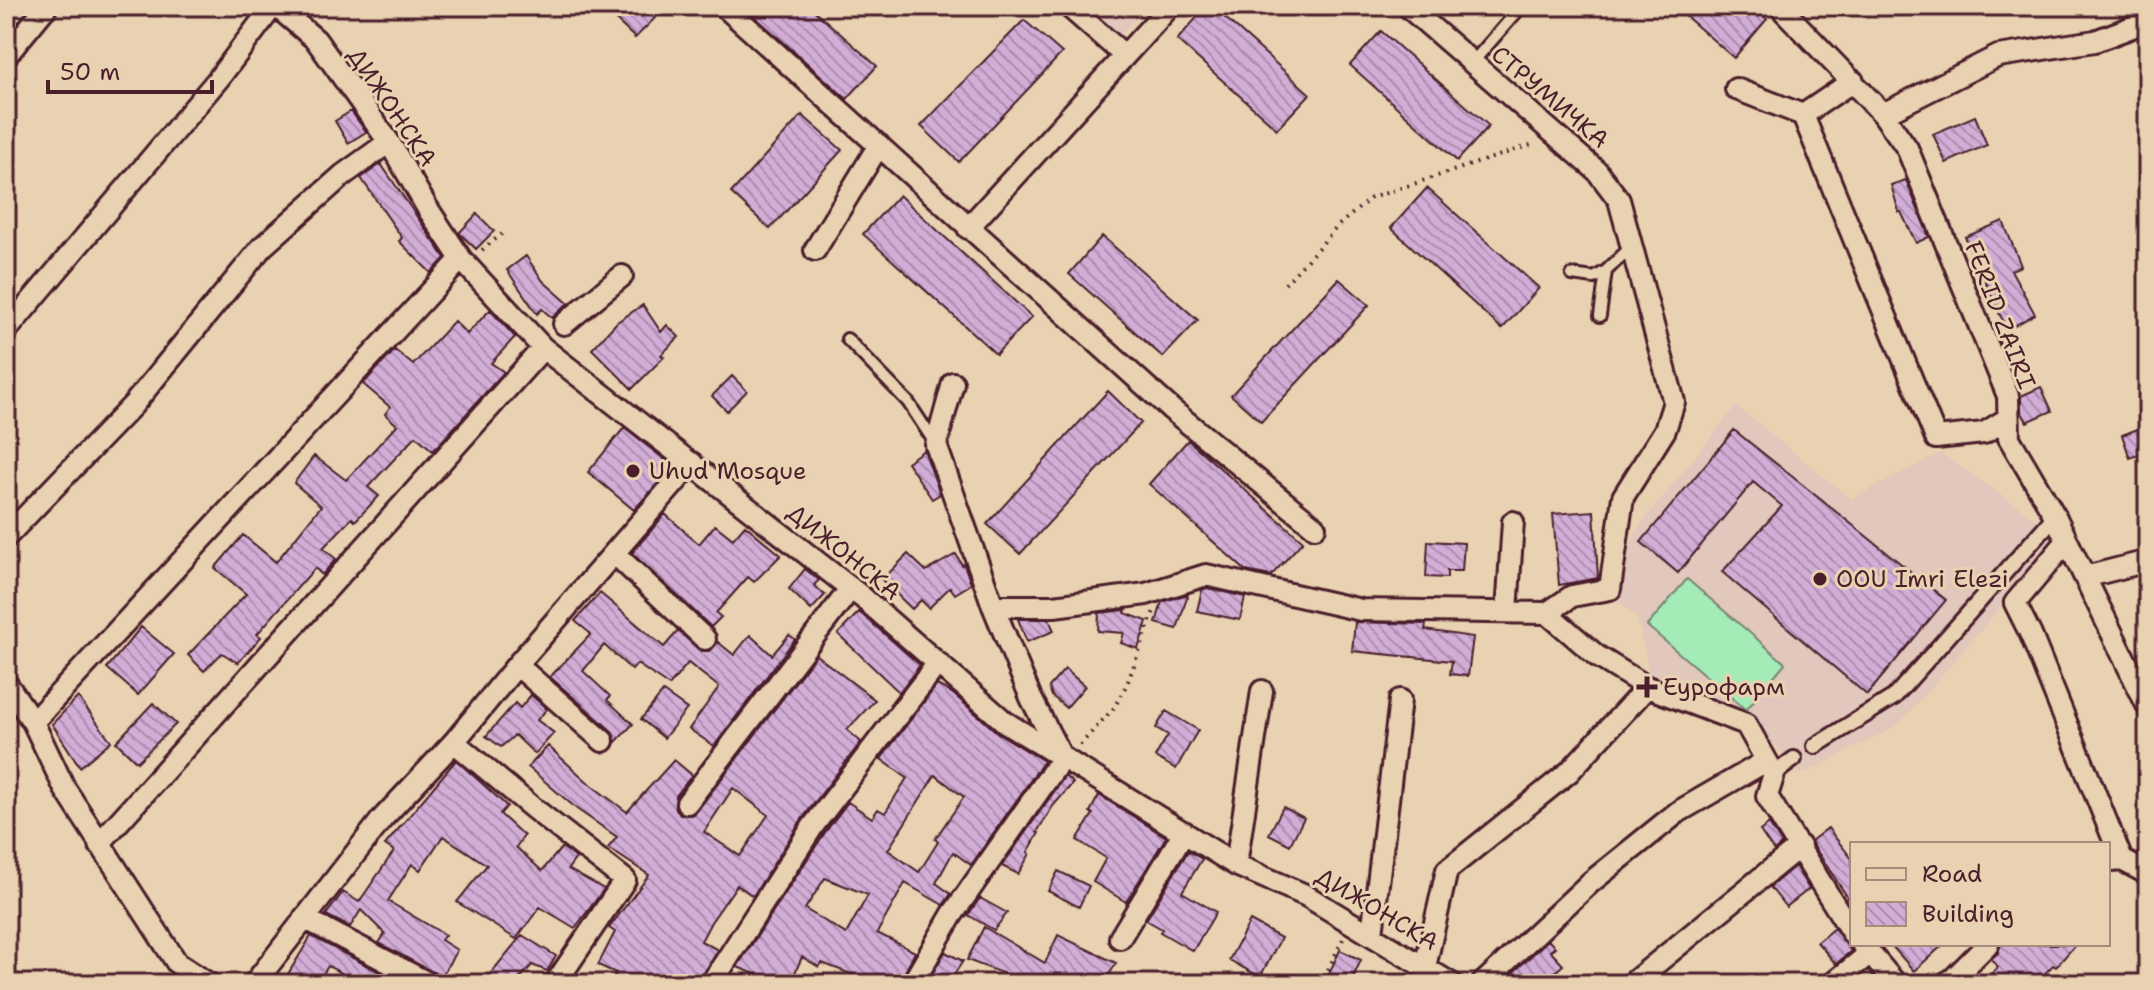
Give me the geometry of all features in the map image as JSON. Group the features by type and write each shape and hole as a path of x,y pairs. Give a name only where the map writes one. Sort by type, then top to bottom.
{"street":[{"path":"6,56 47,6"},
{"name":"ДИЖОНСКА","path":"6,331 219,78 274,6 316,40 389,142 428,209 470,255 543,348 851,588 1005,722 1236,865 1305,895 1452,984"},
{"path":"724,6 1172,410 1315,527"},
{"path":"1068,6 1124,55"},
{"path":"968,228 1170,6"},
{"name":"СТРУМИЧКА","path":"1407,6 1597,171 1619,200 1633,245"},
{"name":"FERID ZAIRI","path":"1783,8 1883,114 1907,148 2008,396 2009,438 2055,516 2148,707"},
{"path":"1883,114 1998,56 2095,41 2148,21"},
{"path":"1803,115 1853,81"},
{"path":"1736,89 1803,115 1936,438 1984,433 2007,419"},
{"path":"6,537 133,405 262,247 343,175 389,142"},
{"path":"815,250 879,145"},
{"path":"993,606 1054,606 1152,592 1206,575 1361,610 1547,613 1572,596 1610,589 1623,497 1665,430 1674,402 1633,245"},
{"path":"33,722 470,255"},
{"path":"564,324 622,276"},
{"path":"99,844 543,348"},
{"path":"912,984 952,915 1062,758 1031,698 993,606 936,445 953,383"},
{"path":"254,984 382,819 454,742 692,463"},
{"path":"1815,746 1894,697 2055,516"},
{"path":"1507,612 1513,522"},
{"path":"2067,541 2015,603 2031,635 2108,842"},
{"path":"615,554 705,639"},
{"path":"2085,577 2148,561"},
{"path":"687,803 851,588"},
{"path":"1547,613 1597,656 1647,687 1746,724 1770,768 1767,796 1850,930"},
{"path":"711,984 813,826 938,663"},
{"path":"517,665 603,741"},
{"path":"6,683 33,722 65,789 177,963 209,984"},
{"path":"1425,967 1447,870 1569,772 1647,687"},
{"path":"1236,865 1262,691"},
{"path":"1372,934 1400,700"},
{"path":"454,742 625,880 555,984"},
{"path":"1482,984 1591,882 1678,812 1794,759"},
{"path":"1120,938 1184,832"},
{"path":"1631,984 1800,846"},
{"path":"2115,861 2148,874"},
{"path":"304,918 430,984"},
{"path":"1944,984 1986,946"},
{"path":"1832,984 1866,949 1896,984"}],"lane":[{"path":"1471,64 1522,6"},
{"path":"1572,275 1594,278 1606,271 1633,245"},
{"path":"1600,316 1606,271"},
{"path":"847,339 908,402 936,445"}],"path":[{"path":"1285,284 1340,224 1371,198 1557,137"},
{"path":"470,255 502,234"},
{"path":"1062,758 1083,744 1114,708 1127,684 1155,609 1152,592"},
{"path":"1321,984 1352,922"}],"shaded area":[{"path":"1074,6 1147,6 1115,41"},
{"name":"OOU Imri Elezi","path":"1736,406 1851,499 1940,453 2062,537 1898,725 1801,775 1747,713 1651,682 1637,617 1613,596 1619,561 1645,519"}],"green space":[{"path":"1687,579 1785,663 1746,710 1647,626"}],"building":[{"path":"601,6 667,6 635,38"},
{"path":"761,6 809,6 877,66 847,99 753,15"},
{"path":"1207,6 1212,6 1310,94 1277,129 1177,40"},
{"path":"1674,6 1752,6 1767,19 1734,58"},
{"path":"1024,20 1062,53 959,162 921,126"},
{"path":"1381,31 1489,126 1457,161 1350,65"},
{"path":"351,111 366,132 348,143 335,121"},
{"path":"802,115 842,150 770,229 731,193"},
{"path":"1975,116 1987,145 1946,163 1933,134"},
{"path":"381,164 445,258 431,273 399,241 402,238 361,178"},
{"path":"1906,180 1929,237 1916,243 1899,212 1891,185"},
{"path":"1427,188 1539,288 1502,329 1391,228"},
{"path":"899,195 1032,317 996,354 863,234"},
{"path":"477,214 494,231 476,249 459,233"},
{"path":"2003,221 2021,266 2011,270 2035,314 2007,330 1965,237"},
{"path":"1102,236 1198,320 1163,357 1069,274"},
{"path":"526,256 543,281 568,303 552,318 542,309 537,314 507,270"},
{"path":"1339,279 1369,305 1261,422 1231,395"},
{"path":"643,305 661,332 667,325 679,337 632,389 592,349 617,322"},
{"path":"490,310 515,337 491,363 504,372 433,451 416,436 368,487 379,496 323,548 336,559 322,575 315,568 257,634 261,637 238,663 222,653 204,671 188,655 246,594 215,568 243,535 276,562 321,506 294,483 314,456 346,480 397,425 385,414 390,407 363,384 395,350 413,365 454,321 467,334"},
{"path":"732,376 747,391 727,411 712,396"},
{"path":"2041,387 2052,411 2027,422 2021,411 2021,396"},
{"path":"1108,391 1141,423 1020,554 987,524"},
{"path":"2148,425 2148,451 2130,458 2122,435"},
{"name":"Uhud Mosque","path":"624,428 673,466 634,510 588,472"},
{"path":"1734,430 1946,600 1867,695 1722,572 1782,506 1753,482 1678,573 1641,542"},
{"path":"1188,440 1303,541 1271,576 1246,571 1149,484"},
{"path":"924,450 940,494 932,499 907,462"},
{"path":"1594,511 1598,578 1559,585 1553,514"},
{"path":"665,514 699,544 715,525 733,539 745,525 781,555 754,582 748,577 716,613 721,617 711,627 632,553"},
{"path":"1428,541 1464,543 1462,571 1447,571 1447,578 1426,577"},
{"path":"908,554 926,571 956,554 964,564 971,584 955,594 950,587 929,608 921,600 912,609 882,580"},
{"path":"805,569 819,580 814,585 825,595 811,610 789,589"},
{"path":"1207,588 1245,597 1240,620 1197,611 1202,590"},
{"path":"600,593 664,647 678,631 701,651 709,651 718,642 734,655 750,635 772,655 789,635 795,639 714,746 689,729 719,687 688,663 669,686 637,664 632,670 604,645 583,671 610,696 607,700 633,724 616,742 612,731 550,677 591,634 575,621"},
{"path":"1188,594 1177,629 1156,623 1162,602"},
{"path":"1126,610 1125,613 1147,621 1138,649 1121,643 1124,633 1098,631 1099,613"},
{"path":"859,612 920,665 889,705 899,692 838,634"},
{"path":"1018,619 1049,619 1054,631 1027,642"},
{"path":"1355,622 1426,624 1425,630 1473,637 1468,676 1450,674 1452,661 1352,651"},
{"path":"141,627 174,654 138,695 107,668"},
{"path":"816,655 875,700 847,730 861,742 802,819 753,896 737,885 711,922 701,941 718,950 698,984 610,984 616,973 598,965 615,932 609,928 649,875 608,848 617,837 578,810 528,767 548,746 627,812 674,760 692,775 676,796 675,807 680,814 691,815","holes":["733,788 768,815 740,856 704,832"]},
{"path":"1065,669 1085,686 1066,708 1052,696 1049,687"},
{"path":"937,685 952,693 998,733 1044,761 971,865 953,852 936,883 951,894 943,905 905,883 877,933 915,952 899,984 877,984 822,963 819,967 802,957 790,984 781,984 737,967 848,802 872,818 878,809 885,813 907,778 881,759","holes":["935,775 964,797 935,839 938,842 919,872 888,850","825,878 868,895 846,934 805,909"]},
{"path":"663,692 687,709 664,738 641,719"},
{"path":"531,695 547,709 537,720 554,733 535,754 515,735 501,747 486,736 515,703 520,708"},
{"path":"78,697 111,741 80,767 52,724"},
{"path":"153,703 176,724 137,762 116,742"},
{"path":"1166,711 1198,730 1176,769 1155,757 1168,735 1156,728"},
{"path":"456,760 507,806 500,814 524,836 516,847 542,871 562,847 576,858 568,869 604,889 575,928 540,907 516,939 457,902 487,865 443,836 420,870 412,864 388,901 445,935 441,940 457,950 441,977 379,943 385,934 361,910 350,927 326,915 343,892 359,902 394,851 385,845"},
{"path":"1065,776 1073,783 1053,806 1037,832 1028,852 1030,854 1018,874 1002,866"},
{"path":"1099,795 1166,837 1126,902 1093,882 1106,858 1077,840 1093,814 1090,812"},
{"path":"1283,807 1304,818 1290,845 1269,834"},
{"path":"1769,824 1782,844 1774,851 1760,831"},
{"path":"1828,828 1850,856 1850,901 1811,841"},
{"path":"1188,851 1202,859 1182,892 1216,912 1193,951 1146,920"},
{"path":"1795,866 1809,889 1786,907 1770,887"},
{"path":"1058,871 1089,886 1079,907 1048,891"},
{"path":"980,898 1007,913 994,930 968,915"},
{"path":"1250,921 1281,938 1260,977 1229,960"},
{"path":"984,927 1045,963 1058,935 1116,963 1104,984 1031,984 967,960"},
{"path":"1834,928 1851,951 1836,964 1817,942"},
{"path":"522,935 556,956 547,971 532,965 515,984 482,984"},
{"path":"311,936 402,984 362,984 328,966 317,984 282,984"},
{"path":"1548,940 1555,947 1550,951 1563,965 1542,984 1501,984"},
{"path":"1892,946 1942,946 1914,971"},
{"path":"2000,946 2074,946 2035,984 1982,984 1998,967 1991,959"},
{"path":"1340,950 1361,960 1350,984 1324,984"},
{"path":"945,952 963,961 948,984 931,976"}],"place":[{"name":"Uhud Mosque","path":"633,471"},
{"name":"OOU Imri Elezi","path":"1820,579"},
{"name":"Еурофарм","path":"1647,687"}]}
